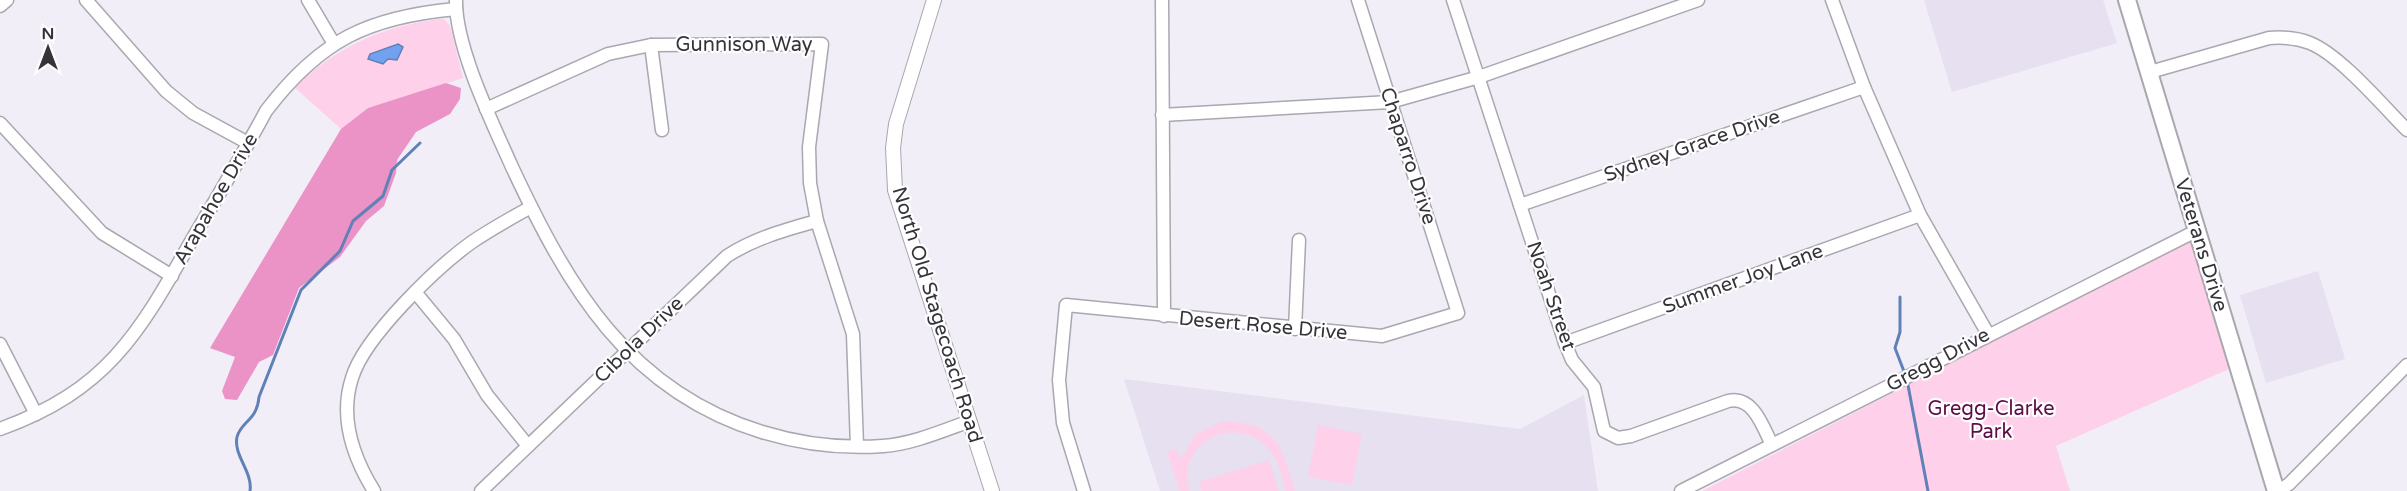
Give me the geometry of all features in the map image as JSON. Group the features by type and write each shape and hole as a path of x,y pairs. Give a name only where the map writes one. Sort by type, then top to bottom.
{"main road":[{"name":"Veterans Drive","path":"2127,0 2277,491"}],"street":[{"path":"0,6 7,0"},
{"path":"86,0 166,90 194,113 249,143"},
{"path":"308,0 334,44"},
{"name":"North Old Stagecoach Road","path":"934,0 896,124 893,168 898,205 992,491"},
{"path":"1162,0 1164,316"},
{"name":"Chaparro Drive","path":"1358,0 1458,313"},
{"name":"Noah Street","path":"1454,0 1565,343 1572,360 1594,387 1602,426 1608,434 1618,438 1631,436 1728,401 1739,400 1750,406 1772,445"},
{"path":"1162,115 1390,102 1479,77 1698,0"},
{"path":"1832,0 1864,87 1920,215 1988,334"},
{"path":"456,5 469,61 486,109 531,207 575,286 627,353 672,391 726,421 810,444 884,446 916,439 970,421"},
{"name":"Arapahoe Drive","path":"0,429 68,397 101,372 133,338 172,276 266,111 286,84 309,62 334,44 362,29 389,19 456,5"},
{"path":"2150,72 2269,38 2283,37 2310,43 2334,58 2407,130"},
{"name":"Gunnison Way","path":"486,109 608,54 651,45 822,44 809,147 810,183 817,221 853,334 857,446"},
{"path":"651,45 662,130"},
{"name":"Sydney Grace Drive","path":"1520,205 1864,87"},
{"path":"0,123 85,218 119,245 172,276"},
{"path":"374,491 356,456 348,433 347,403 352,377 368,348 416,293 471,242 531,207"},
{"name":"Summer Joy Lane","path":"1565,343 1920,215"},
{"name":"Cibola Drive","path":"481,491 728,256 746,244 768,235 817,221"},
{"name":"Gregg Drive","path":"1681,491 2196,231"},
{"path":"1295,329 1299,240"},
{"path":"416,293 454,339 487,395 528,446"},
{"name":"Desert Rose Drive","path":"1084,491 1063,423 1059,380 1066,305 1382,336 1458,313"},
{"path":"0,344 36,414"},
{"path":"2277,491 2289,484 2407,364"}],"shaded area":[{"path":"1924,0 2103,0 2117,43 1952,92"},
{"path":"446,83 461,88 460,99 450,114 416,132 397,160 396,173 384,206 366,221 340,257 299,288 273,355 259,362 237,400 225,399 222,391 235,357 210,348 341,129 368,108"},
{"path":"2318,271 2345,359 2266,383 2240,295"},
{"path":"1124,379 1520,429 1584,395 1598,491 1160,491"}],"green space":[{"path":"444,19 450,26 463,78 368,108 341,129 294,87 344,49 361,41 379,33"},
{"name":"Gregg-Clarke Park","path":"2190,240 2229,369 2056,446 2070,491 1702,491"},
{"path":"1222,421 1255,426 1274,439 1285,461 1295,491 1286,491 1274,456 1261,442 1246,434 1230,433 1214,436 1201,445 1192,457 1187,473 1190,491 1180,491 1167,452 1176,449 1181,459 1196,434"},
{"path":"1318,425 1362,434 1352,485 1308,477"},
{"path":"1269,460 1279,491 1202,491 1199,482"}],"water":[{"path":"398,44 403,47 397,60 388,59 383,64 368,59 370,54"}],"waterway":[{"path":"250,491 249,477 238,450 237,437 258,405 259,397 301,290 340,251 353,221 383,196 392,170 420,143"},
{"path":"1900,297 1900,332 1895,348 1905,374"},
{"path":"1907,380 1928,491"}]}
